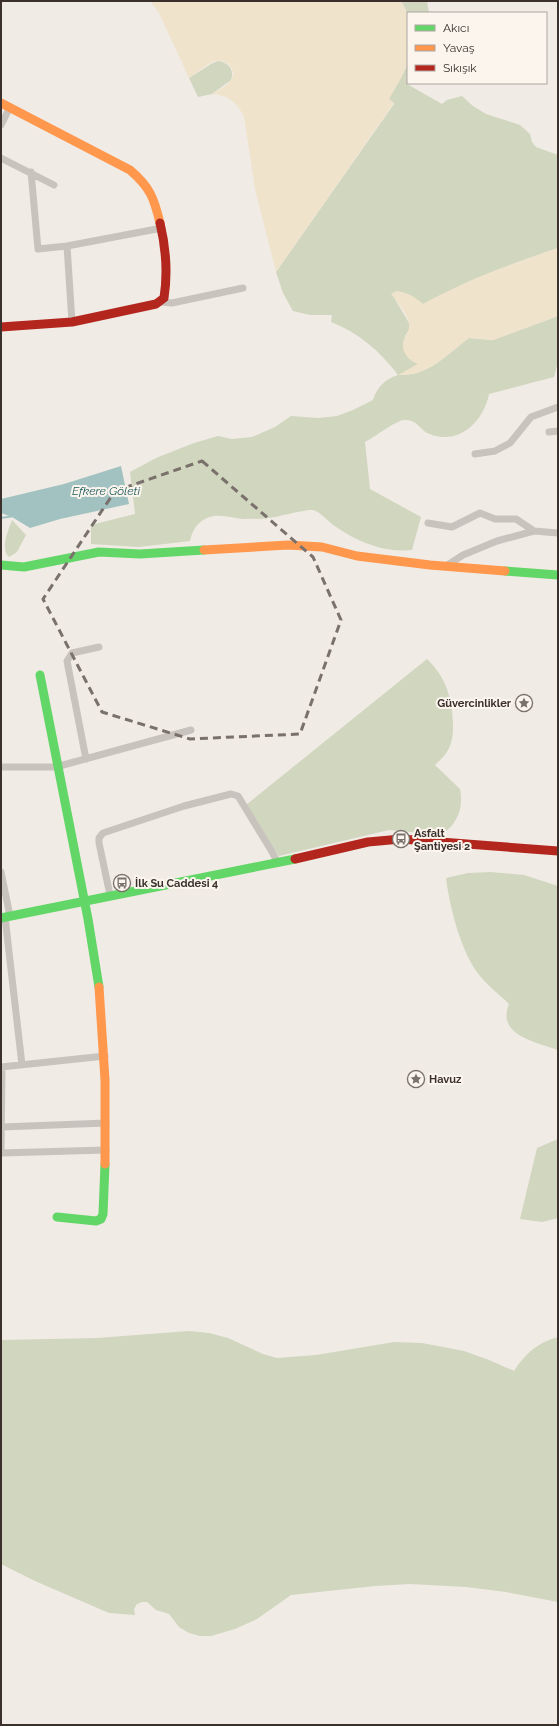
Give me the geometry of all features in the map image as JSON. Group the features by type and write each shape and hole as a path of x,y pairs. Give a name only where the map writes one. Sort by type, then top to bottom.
{"street":[{"path":"1,103 136,175 146,185 152,195 162,228 166,252 167,274 164,298 160,302 150,306 72,322 1,327"},
{"path":"1,125 10,108"},
{"path":"1,158 54,185"},
{"path":"31,172 38,249 67,246 162,228"},
{"path":"67,246 72,322"},
{"path":"160,302 172,303 243,288"},
{"path":"475,454 495,451 510,443 531,417 558,407"},
{"path":"549,432 558,431"},
{"path":"428,523 452,527 480,513 495,519 516,518 534,530"},
{"path":"446,566 463,555 497,541 534,530 558,533"},
{"path":"1,565 24,567 99,552 140,554 288,545 322,547 357,556 558,576"},
{"path":"86,759 67,661 72,653 99,647"},
{"path":"40,675 56,767 84,902 100,998 105,1056 106,1150 103,1214 101,1219 96,1221 57,1217"},
{"path":"1,767 56,767 191,730"},
{"path":"110,895 99,843 100,836 104,832 184,806 231,794 238,796 278,864"},
{"path":"5,917 84,902 110,895 278,864 336,848 368,842 401,839 558,851"},
{"path":"1,872 22,1065"},
{"path":"105,1056 2,1067 1,1154 106,1150"},
{"path":"2,1127 106,1124"}],"highlighted area":[{"path":"202,461 313,557 341,620 300,734 190,739 102,712 43,599 115,491"}],"green space":[{"path":"401,1 427,1 429,12 407,12"},
{"path":"218,61 225,63 230,67 232,73 231,80 212,94 198,97 189,78"},
{"path":"407,65 407,84 442,104 447,100 462,96 473,106 486,114 520,125 530,134 532,142 536,147 558,155 558,248 506,266 472,280 423,305 419,301 392,294 409,323 409,330 405,336 408,358 419,364 400,375 420,372 429,368 469,338 493,340 558,316 558,362 554,377 489,394 482,413 476,422 460,434 451,437 441,437 430,434 413,421 404,420 396,423 365,442 370,489 421,517 412,550 390,550 380,548 350,536 332,524 321,514 313,510 262,519 243,519 220,516 211,517 198,524 190,541 139,547 91,544 91,525 135,514 130,472 156,458 194,443 218,436 232,439 252,437 275,427 291,416 318,418 337,416 373,400 382,384 398,375 384,358 360,337 331,322 332,315 310,315 293,311 283,293 276,272 394,104 388,99"},
{"path":"12,520 26,535 17,552 9,557 6,554 5,545"},
{"path":"427,659 439,673 447,688 451,705 453,733 451,742 446,753 435,765 460,789 461,803 455,821 447,831 441,835 389,830 279,856 246,805"},
{"path":"491,872 524,875 558,886 558,1050 520,1036 513,1030 508,1023 506,1015 509,1004 480,976 467,955 457,930 450,903 446,878 468,873"},
{"path":"558,1139 558,1218 542,1222 520,1219 537,1148"},
{"path":"189,1331 209,1333 228,1338 263,1354 277,1358 316,1355 394,1342 422,1343 464,1351 514,1371 527,1354 538,1345 558,1337 558,1602 506,1592 466,1587 410,1584 375,1586 291,1595 257,1619 235,1629 211,1636 200,1636 189,1633 179,1627 169,1614 156,1610 147,1602 137,1604 134,1609 135,1615 109,1613 35,1581 1,1564 1,1340 97,1338"}],"sand":[{"path":"150,1 401,1 407,12 407,65 389,99 394,103 276,272 255,189 244,117 239,108 231,100 217,94 212,94 228,83 233,74 232,70 228,64 216,61 189,78 159,13"},
{"path":"558,248 558,316 493,340 469,338 428,368 419,372 398,375 418,364 411,360 404,351 403,343 409,329 409,324 407,317 391,294 396,291 404,292 423,304 472,280 506,266"}],"water":[{"name":"Efkere Göleti","path":"121,466 129,504 60,519 30,528 12,517 1,513 1,499 64,484"}],"waterway":[{"path":"1,518 14,516"}],"traffic: fast":[{"path":"1,565 24,567 99,552 140,554 204,550"},
{"path":"505,571 558,575"},
{"path":"40,675 88,919 99,987"},
{"path":"1,918 295,859"},
{"path":"57,1217 96,1221 101,1219 103,1214 105,1164"}],"traffic: slow":[{"path":"1,103 130,170 147,188 156,207 160,223"},
{"path":"204,550 288,545 322,547 357,556 430,565 505,571"},
{"path":"99,987 105,1080 105,1164"}],"traffic: jam":[{"path":"1,327 72,322 156,304 164,298 166,279 165,251 160,223"},
{"path":"295,859 368,842 401,839 558,851"}],"place":[{"name":"Güvercinlikler","path":"524,703"},
{"name":"Asfalt Şantiyesi 2","path":"401,839"},
{"name":"İlk Su Caddesi 4","path":"122,883"},
{"name":"Havuz","path":"416,1079"}]}
